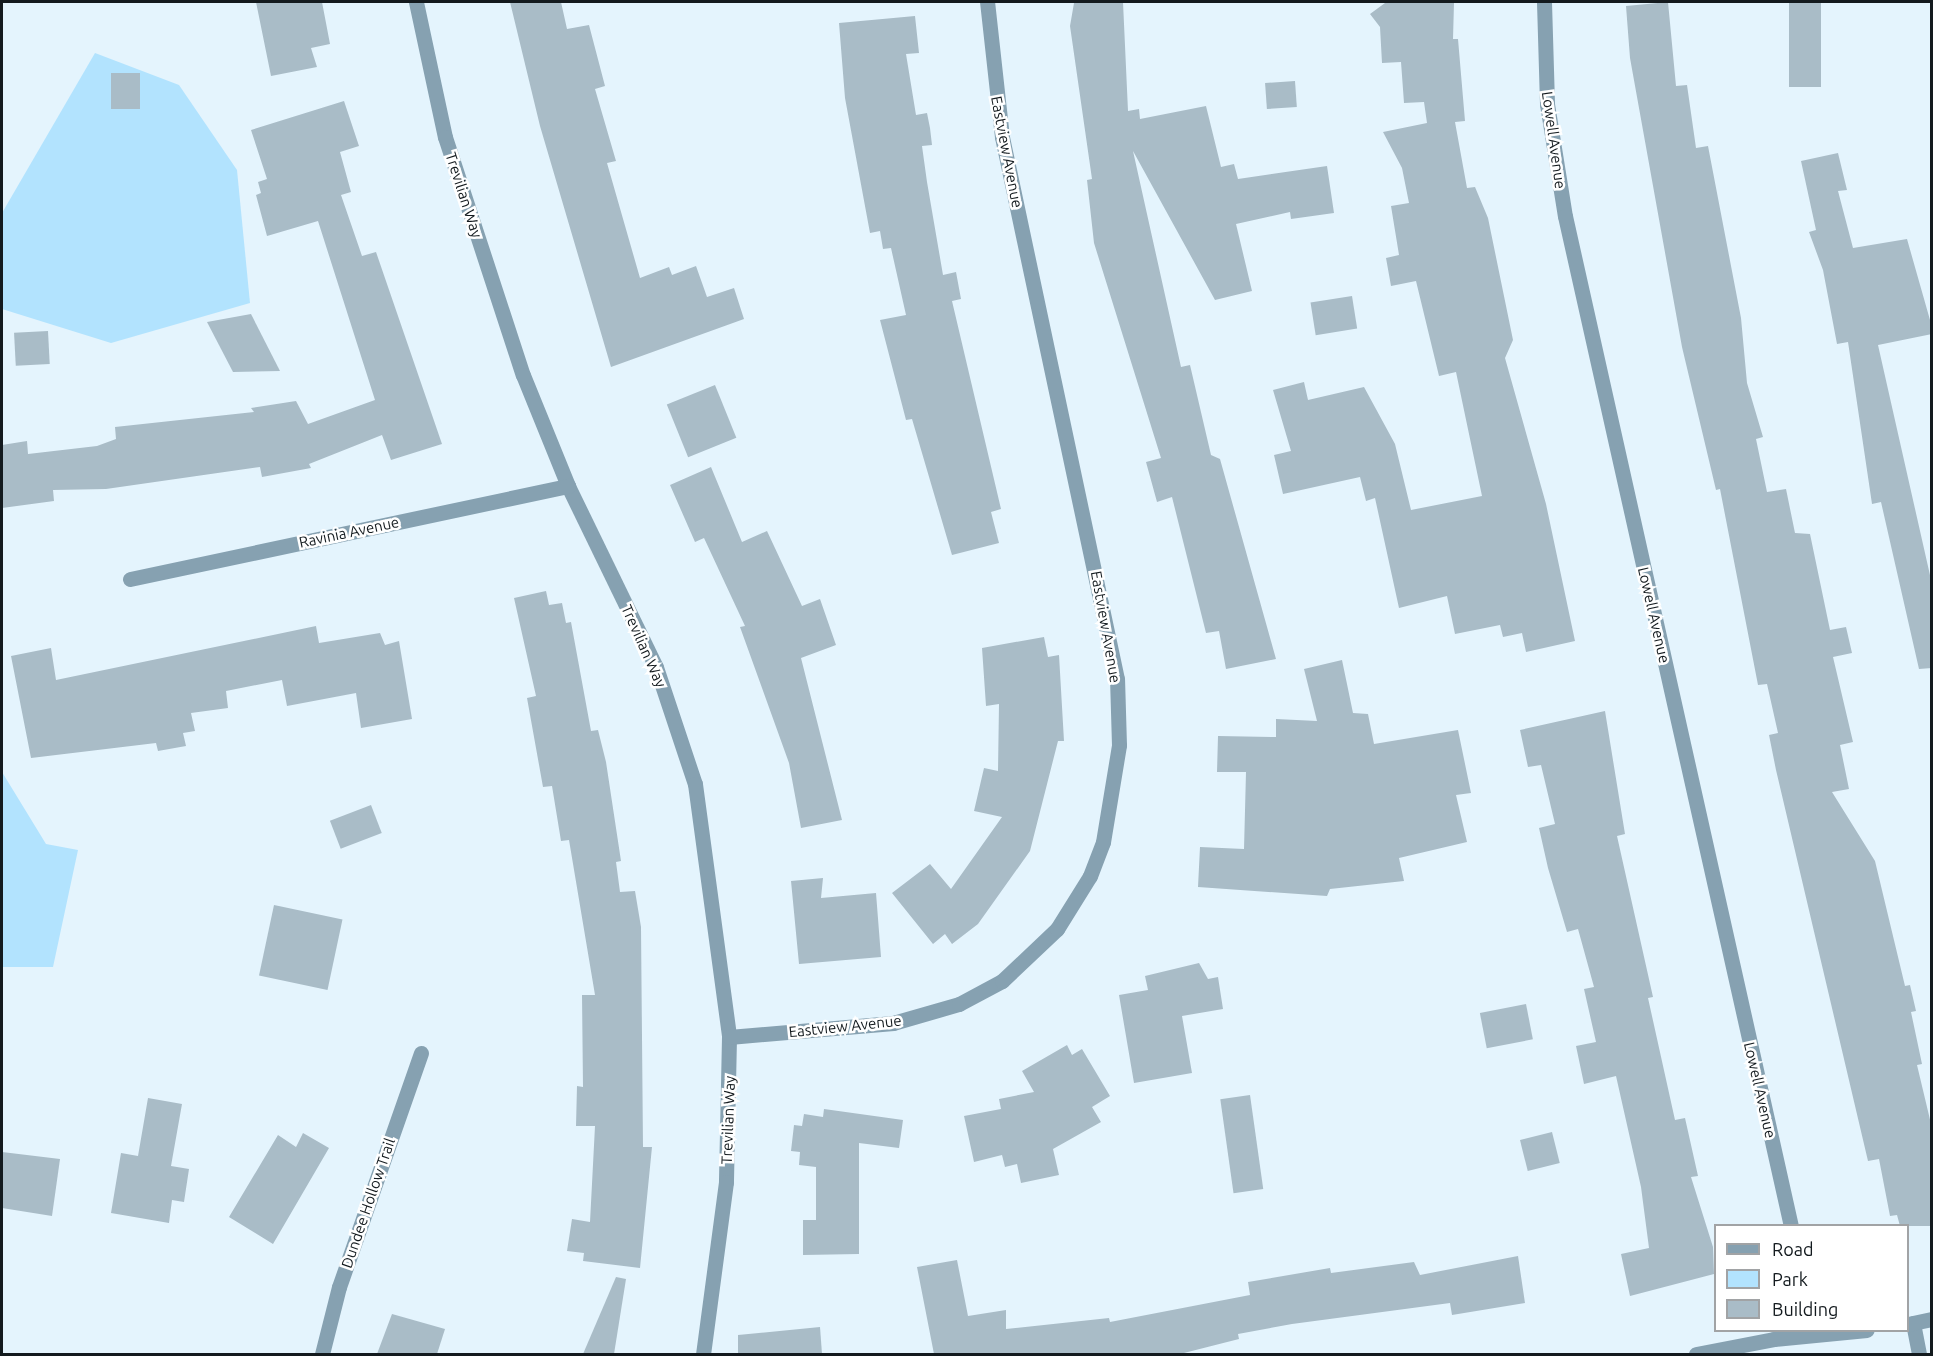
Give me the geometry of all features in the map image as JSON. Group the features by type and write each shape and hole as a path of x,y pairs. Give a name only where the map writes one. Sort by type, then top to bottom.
{"street":[{"name":"Trevilian Way","path":"416,2 445,137 523,375 568,486 657,668 695,784 729,1037 726,1182 703,1354"},
{"name":"Eastview Avenue","path":"729,1037 893,1023 959,1004 1002,981 1057,929 1090,876 1103,842 1119,745 1117,679 1002,137 987,2"},
{"name":"Lowell Avenue","path":"1544,2 1547,104 1565,216 1791,1224"},
{"name":"Ravinia Avenue","path":"130,579 568,486"},
{"name":"Dundee Hollow Trail","path":"322,1354 339,1287 421,1053"},
{"path":"1919,1354 1910,1323 1932,1319"},
{"path":"1696,1354 1774,1339 1846,1332"}],"green space":[{"path":"95,53 179,85 237,170 250,303 111,343 2,309 2,213"},
{"path":"2,772 46,844 78,850 53,967 2,967"}],"building":[{"path":"256,2 322,2 330,44 311,48 317,67 271,76"},
{"path":"510,2 561,2 567,29 589,25 605,86 595,89 616,161 607,163 640,278 669,267 672,275 696,266 707,297 734,288 744,319 611,367 540,126"},
{"path":"1123,2 1128,111 1139,109 1140,119 1206,106 1221,167 1234,164 1238,179 1327,166 1334,213 1291,219 1290,212 1236,224 1252,291 1215,300 1133,151 1181,367 1190,365 1211,455 1220,459 1276,659 1226,669 1219,631 1206,633 1172,497 1157,502 1146,462 1161,458 1094,243 1087,180 1092,179 1070,26 1074,3"},
{"path":"1668,2 1676,86 1687,85 1696,148 1708,146 1741,318 1747,383 1763,437 1756,439 1767,492 1786,489 1795,533 1810,534 1830,630 1846,627 1852,653 1833,657 1853,742 1840,745 1849,789 1832,792 1875,861 1905,986 1910,985 1916,1011 1911,1012 1922,1064 1917,1065 1932,1128 1932,1226 1899,1224 1897,1215 1890,1216 1879,1159 1868,1161 1776,770 1769,735 1778,733 1767,684 1758,685 1720,489 1716,490 1682,347 1630,58 1626,6"},
{"path":"1789,2 1821,2 1821,87 1789,87"},
{"path":"1385,3 1454,3 1453,39 1458,39 1465,121 1455,122 1467,188 1475,187 1488,218 1513,340 1505,358 1546,504 1575,641 1526,652 1522,633 1503,637 1500,625 1455,634 1447,596 1399,608 1375,498 1366,501 1360,477 1283,494 1274,455 1291,451 1273,390 1304,382 1308,400 1364,387 1395,444 1411,510 1482,496 1456,372 1439,376 1416,281 1391,286 1386,258 1399,255 1391,206 1409,203 1402,168 1383,132 1427,123 1424,102 1404,103 1401,62 1382,63 1380,27 1370,14"},
{"path":"915,16 919,53 906,54 916,115 927,113 930,128 932,145 922,146 943,275 956,272 961,299 952,301 1001,509 991,512 999,543 952,555 912,419 906,420 880,320 906,315 891,248 883,249 880,231 870,233 845,98 839,23"},
{"path":"111,73 140,73 140,109 111,109"},
{"path":"1295,81 1297,107 1267,109 1265,83"},
{"path":"344,101 359,146 340,152 351,192 341,195 362,256 376,252 442,444 391,460 382,435 309,464 311,468 262,477 260,467 106,489 53,490 54,501 2,508 2,445 27,441 28,454 97,446 116,439 115,427 254,412 251,408 296,401 308,424 375,400 318,221 267,236 256,195 261,193 258,182 267,179 251,130"},
{"path":"1838,153 1847,190 1838,191 1853,248 1907,239 1932,327 1932,334 1878,345 1932,584 1932,668 1919,669 1881,502 1872,504 1848,342 1837,344 1823,270 1809,232 1816,230 1801,161"},
{"path":"1352,296 1357,329 1316,335 1311,303"},
{"path":"251,314 280,371 233,372 207,322"},
{"path":"48,331 50,364 16,366 14,333"},
{"path":"715,385 736,438 688,457 667,404"},
{"path":"711,467 742,542 767,531 802,606 820,599 836,645 801,658 842,820 801,828 789,763 740,627 745,626 704,538 695,542 670,485"},
{"path":"546,591 549,605 562,603 566,623 571,622 591,731 598,730 606,762 621,861 616,862 620,892 635,891 641,927 643,1147 652,1147 640,1268 583,1261 584,1253 567,1251 572,1219 590,1222 595,1126 576,1126 577,1086 583,1087 582,995 595,995 569,840 561,841 552,786 543,787 527,698 536,696 514,598"},
{"path":"316,626 319,643 380,633 385,645 399,641 412,719 361,728 356,693 287,706 282,680 226,691 228,708 191,713 195,731 183,733 186,746 158,751 156,743 31,758 11,656 51,648 56,680"},
{"path":"1044,637 1048,657 1059,655 1064,741 1058,741 1030,851 978,924 952,944 945,934 933,944 892,893 930,864 951,889 1002,817 974,811 984,768 998,771 999,704 986,706 982,648"},
{"path":"1342,660 1353,713 1368,714 1374,744 1458,730 1471,793 1456,795 1467,842 1399,858 1404,881 1330,889 1327,896 1198,887 1200,847 1244,849 1246,772 1217,772 1218,736 1276,737 1276,719 1317,721 1304,669"},
{"path":"1605,711 1625,834 1617,836 1653,997 1648,998 1675,1120 1685,1118 1698,1176 1691,1177 1713,1247 1714,1274 1630,1296 1621,1254 1649,1248 1641,1187 1616,1076 1584,1084 1576,1046 1596,1042 1584,989 1594,987 1578,929 1567,932 1548,868 1539,828 1555,824 1541,765 1528,767 1520,730"},
{"path":"371,805 382,833 341,849 330,821"},
{"path":"823,878 821,898 876,893 881,957 799,964 791,881"},
{"path":"274,905 342,920 328,990 259,975"},
{"path":"1199,963 1208,979 1218,977 1223,1009 1182,1016 1192,1073 1134,1083 1119,995 1148,990 1145,976"},
{"path":"1526,1004 1533,1039 1487,1048 1480,1013"},
{"path":"1067,1045 1072,1055 1082,1049 1110,1096 1092,1107 1101,1122 1053,1149 1059,1175 1021,1183 1017,1164 1005,1167 1002,1155 974,1162 964,1116 1001,1109 999,1099 1034,1092 1022,1071"},
{"path":"1250,1095 1263,1189 1234,1193 1220,1099"},
{"path":"148,1098 182,1104 171,1166 189,1169 184,1202 172,1200 169,1223 111,1213 121,1153 138,1156"},
{"path":"824,1109 903,1120 899,1148 859,1143 859,1254 803,1255 803,1220 816,1220 816,1167 799,1165 800,1152 791,1151 794,1125 802,1126 804,1114 823,1117"},
{"path":"1552,1132 1560,1163 1528,1171 1520,1140"},
{"path":"303,1133 329,1148 273,1244 229,1217 278,1135 296,1147"},
{"path":"2,1152 60,1159 52,1216 2,1208"},
{"path":"1518,1256 1525,1303 1452,1315 1450,1303 1292,1324 1238,1334 1239,1339 1180,1354 934,1354 917,1267 957,1260 968,1316 1006,1310 1006,1329 1109,1318 1110,1322 1250,1295 1248,1282 1330,1268 1331,1273 1414,1262 1420,1275"},
{"path":"616,1277 626,1279 614,1354 583,1354"},
{"path":"392,1314 445,1329 437,1354 377,1354"},
{"path":"820,1327 822,1354 738,1354 738,1335"}]}
